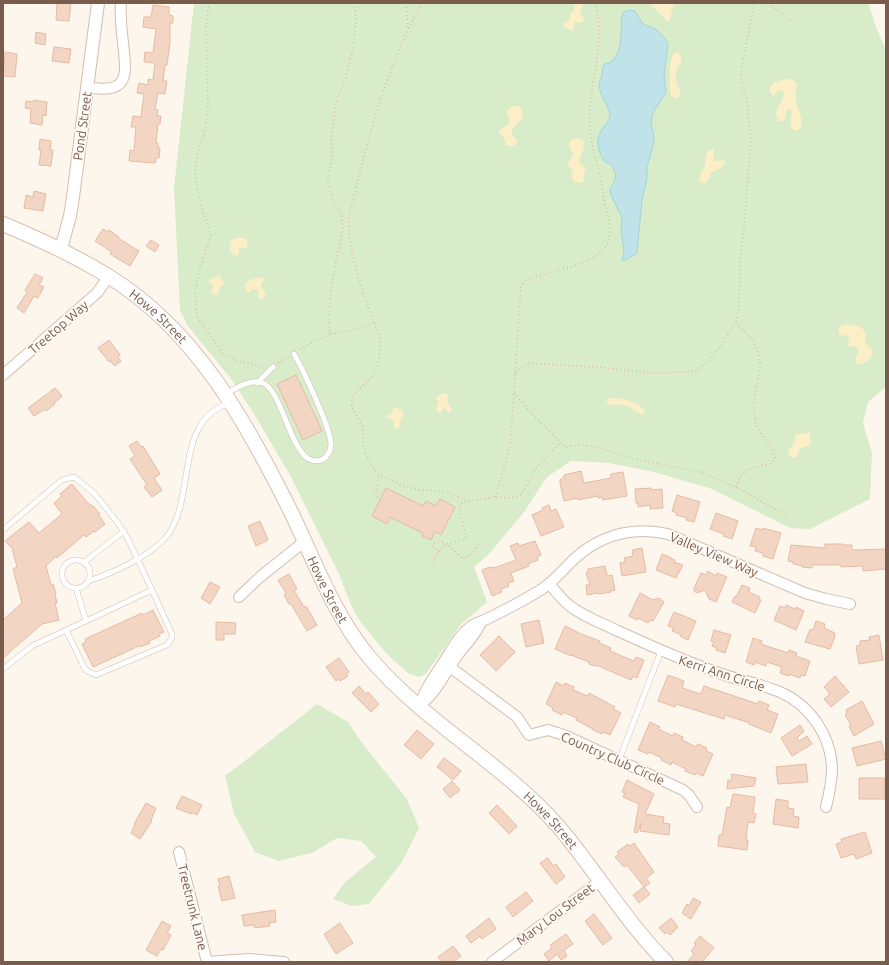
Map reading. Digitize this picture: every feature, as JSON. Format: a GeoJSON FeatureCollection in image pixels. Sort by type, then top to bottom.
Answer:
{"type":"FeatureCollection","features":[{"type":"Feature","properties":{"kind":"main road","name":"Howe Street"},"geometry":{"type":"LineString","coordinates":[[3,224],[61,249],[109,276],[142,300],[174,329],[205,366],[228,399],[260,452],[305,541],[334,603],[355,637],[380,669],[419,706],[501,771],[550,817],[643,938],[666,962]]}},
{"type":"Feature","properties":{"kind":"street","name":"Pond Street"},"geometry":{"type":"LineString","coordinates":[[61,249],[70,216],[73,197],[98,3]]}},
{"type":"Feature","properties":{"kind":"street"},"geometry":{"type":"LineString","coordinates":[[88,88],[112,88],[118,86],[124,77],[125,69],[120,25],[121,3]]}},
{"type":"Feature","properties":{"kind":"street","name":"Treetop Way"},"geometry":{"type":"LineString","coordinates":[[3,375],[97,293],[109,276]]}},
{"type":"Feature","properties":{"kind":"street","name":"Valley View Way"},"geometry":{"type":"LineString","coordinates":[[419,706],[426,689],[446,669],[463,633],[471,626],[520,602],[549,584],[584,550],[598,542],[620,533],[648,531],[661,532],[676,537],[805,593],[826,600],[850,604]]}},
{"type":"Feature","properties":{"kind":"street"},"geometry":{"type":"LineString","coordinates":[[239,597],[260,577],[305,541]]}},
{"type":"Feature","properties":{"kind":"street","name":"Kerri Ann Circle"},"geometry":{"type":"LineString","coordinates":[[549,584],[568,604],[577,611],[661,651],[717,673],[780,692],[794,699],[805,709],[819,727],[826,740],[832,770],[826,807]]}},
{"type":"Feature","properties":{"kind":"street","name":"Country Club Circle"},"geometry":{"type":"LineString","coordinates":[[446,669],[517,717],[529,735],[548,730],[564,735],[683,790],[689,795],[697,807]]}},
{"type":"Feature","properties":{"kind":"street","name":"Treetrunk Lane"},"geometry":{"type":"LineString","coordinates":[[180,852],[206,962]]}},
{"type":"Feature","properties":{"kind":"street","name":"Mary Lou Street"},"geometry":{"type":"LineString","coordinates":[[492,962],[600,881]]}},
{"type":"Feature","properties":{"kind":"street"},"geometry":{"type":"LineString","coordinates":[[206,962],[249,959],[284,962]]}},
{"type":"Feature","properties":{"kind":"lane"},"geometry":{"type":"LineString","coordinates":[[89,581],[89,569],[84,562],[80,560],[71,560],[62,570],[63,579],[68,586],[76,588],[83,586],[89,581],[107,575],[153,550],[167,536],[173,525],[182,500],[196,434],[200,425],[215,409],[228,399],[239,386],[251,383],[262,383],[272,389],[298,447],[308,459],[316,461],[322,460],[330,452],[331,446],[329,432],[294,354]]}},
{"type":"Feature","properties":{"kind":"lane"},"geometry":{"type":"LineString","coordinates":[[257,383],[273,367]]}},
{"type":"Feature","properties":{"kind":"lane"},"geometry":{"type":"LineString","coordinates":[[3,530],[62,480],[74,477],[94,493],[124,532],[172,634],[172,638],[167,645],[96,676],[87,671],[84,667],[66,630]]}},
{"type":"Feature","properties":{"kind":"lane"},"geometry":{"type":"LineString","coordinates":[[84,562],[124,532]]}},
{"type":"Feature","properties":{"kind":"lane"},"geometry":{"type":"LineString","coordinates":[[76,588],[86,621]]}},
{"type":"Feature","properties":{"kind":"lane"},"geometry":{"type":"LineString","coordinates":[[3,669],[32,646],[152,590]]}},
{"type":"Feature","properties":{"kind":"lane"},"geometry":{"type":"LineString","coordinates":[[619,760],[661,651]]}},
{"type":"Feature","properties":{"kind":"path"},"geometry":{"type":"LineString","coordinates":[[209,3],[206,34],[208,109],[205,132],[198,152],[195,167],[201,206],[211,235],[197,281],[194,297],[197,315],[200,321],[224,355],[238,361],[265,367]]}},
{"type":"Feature","properties":{"kind":"path"},"geometry":{"type":"LineString","coordinates":[[330,334],[328,321],[331,287],[342,217],[330,192],[328,180],[333,159],[331,140],[334,111],[336,101],[346,77],[355,32],[354,3]]}},
{"type":"Feature","properties":{"kind":"path"},"geometry":{"type":"LineString","coordinates":[[406,3],[408,30]]}},
{"type":"Feature","properties":{"kind":"path"},"geometry":{"type":"LineString","coordinates":[[422,3],[408,30],[387,81],[372,125],[349,216],[348,225],[352,254],[357,274],[380,338],[381,346],[376,369],[370,380],[355,393],[352,403],[353,411],[361,422],[363,443],[366,454],[379,474],[398,483],[420,490],[439,490],[456,495],[466,501]]}},
{"type":"Feature","properties":{"kind":"path"},"geometry":{"type":"LineString","coordinates":[[495,497],[510,448],[520,294],[522,284],[528,278],[560,270],[596,256],[605,247],[610,236],[600,176],[592,145],[589,112],[598,42],[598,17],[595,3]]}},
{"type":"Feature","properties":{"kind":"path"},"geometry":{"type":"LineString","coordinates":[[516,373],[521,366],[529,363],[607,368],[647,373],[694,371],[698,370],[705,364],[716,352],[736,322],[739,305],[740,262],[751,139],[747,102],[741,81],[741,72],[754,3]]}},
{"type":"Feature","properties":{"kind":"path"},"geometry":{"type":"LineString","coordinates":[[768,3],[791,21]]}},
{"type":"Feature","properties":{"kind":"path"},"geometry":{"type":"LineString","coordinates":[[342,224],[348,225]]}},
{"type":"Feature","properties":{"kind":"path"},"geometry":{"type":"LineString","coordinates":[[736,322],[751,338],[758,355],[761,371],[754,401],[755,419],[759,430],[775,458],[770,464],[747,470],[740,476],[736,487]]}},
{"type":"Feature","properties":{"kind":"path"},"geometry":{"type":"LineString","coordinates":[[273,367],[304,346],[330,334],[350,331],[374,323]]}},
{"type":"Feature","properties":{"kind":"path"},"geometry":{"type":"LineString","coordinates":[[514,393],[565,447],[569,448],[579,445],[593,446],[638,460],[701,472],[736,487],[789,516]]}},
{"type":"Feature","properties":{"kind":"path"},"geometry":{"type":"LineString","coordinates":[[432,562],[442,547],[446,544],[459,542],[466,538],[460,512],[462,502],[495,497],[511,498],[521,495],[540,463],[560,443]]}},
{"type":"Feature","properties":{"kind":"path"},"geometry":{"type":"LineString","coordinates":[[378,498],[376,493],[379,474]]}},
{"type":"Feature","properties":{"kind":"path"},"geometry":{"type":"LineString","coordinates":[[439,551],[433,548],[433,544],[439,541],[446,544],[463,559],[472,554],[478,544]]}},
{"type":"Feature","properties":{"kind":"green space"},"geometry":{"type":"Polygon","coordinates":[[[194,3],[868,3],[886,50],[886,387],[868,402],[863,423],[872,453],[870,499],[810,529],[790,528],[712,489],[654,472],[609,463],[571,461],[547,477],[524,512],[489,554],[474,567],[487,602],[460,625],[425,675],[419,677],[409,674],[386,653],[359,620],[351,605],[339,574],[290,475],[251,409],[231,379],[188,326],[180,311],[174,188],[194,3]]]}},
{"type":"Feature","properties":{"kind":"green space"},"geometry":{"type":"Polygon","coordinates":[[[317,704],[348,722],[362,743],[407,799],[419,828],[402,862],[369,904],[352,906],[333,899],[345,882],[376,857],[361,841],[337,838],[312,853],[278,861],[255,852],[234,814],[225,775],[317,704]]]}},
{"type":"Feature","properties":{"kind":"sand"},"geometry":{"type":"Polygon","coordinates":[[[573,3],[583,4],[580,12],[584,21],[581,23],[575,22],[574,28],[571,30],[564,26],[564,23],[570,19],[570,13],[575,10],[573,3]]]}},
{"type":"Feature","properties":{"kind":"sand"},"geometry":{"type":"Polygon","coordinates":[[[650,3],[674,3],[669,22],[664,18],[650,3]]]}},
{"type":"Feature","properties":{"kind":"sand"},"geometry":{"type":"Polygon","coordinates":[[[678,52],[681,62],[676,73],[676,78],[681,93],[677,98],[671,97],[670,74],[672,57],[674,53],[678,52]]]}},
{"type":"Feature","properties":{"kind":"sand"},"geometry":{"type":"Polygon","coordinates":[[[785,79],[793,80],[797,84],[796,104],[802,120],[800,128],[797,131],[791,127],[791,109],[787,110],[784,121],[779,121],[776,116],[784,92],[780,90],[773,96],[770,91],[770,87],[775,82],[785,79]]]}},
{"type":"Feature","properties":{"kind":"sand"},"geometry":{"type":"Polygon","coordinates":[[[512,106],[519,106],[523,116],[512,131],[512,136],[516,138],[517,143],[513,146],[506,146],[505,140],[499,132],[501,128],[508,125],[510,121],[507,111],[512,106]]]}},
{"type":"Feature","properties":{"kind":"sand"},"geometry":{"type":"Polygon","coordinates":[[[575,138],[580,139],[584,143],[579,160],[586,171],[583,176],[584,182],[582,183],[576,182],[572,178],[573,171],[568,166],[568,162],[573,157],[569,144],[571,140],[575,138]]]}},
{"type":"Feature","properties":{"kind":"sand"},"geometry":{"type":"Polygon","coordinates":[[[710,149],[714,150],[714,160],[723,160],[725,163],[721,168],[711,173],[708,181],[704,184],[700,181],[700,176],[710,149]]]}},
{"type":"Feature","properties":{"kind":"sand"},"geometry":{"type":"Polygon","coordinates":[[[236,238],[245,238],[248,243],[246,248],[239,248],[238,255],[236,256],[230,252],[231,246],[229,242],[236,238]]]}},
{"type":"Feature","properties":{"kind":"sand"},"geometry":{"type":"Polygon","coordinates":[[[219,275],[224,284],[220,287],[218,294],[214,295],[210,292],[213,285],[208,281],[219,275]]]}},
{"type":"Feature","properties":{"kind":"sand"},"geometry":{"type":"Polygon","coordinates":[[[262,277],[265,280],[261,284],[261,287],[266,294],[262,299],[259,298],[258,291],[256,289],[252,289],[249,293],[246,292],[245,284],[250,280],[262,277]]]}},
{"type":"Feature","properties":{"kind":"sand"},"geometry":{"type":"Polygon","coordinates":[[[845,324],[859,326],[866,332],[865,343],[872,349],[873,353],[864,363],[857,364],[855,360],[859,352],[857,347],[848,346],[849,337],[846,335],[841,336],[838,332],[839,327],[845,324]]]}},
{"type":"Feature","properties":{"kind":"sand"},"geometry":{"type":"Polygon","coordinates":[[[443,393],[447,394],[447,402],[452,409],[449,413],[446,409],[443,409],[440,414],[436,410],[439,403],[436,398],[443,393]]]}},
{"type":"Feature","properties":{"kind":"sand"},"geometry":{"type":"Polygon","coordinates":[[[610,398],[635,403],[643,409],[645,413],[642,415],[630,407],[620,404],[610,405],[606,401],[610,398]]]}},
{"type":"Feature","properties":{"kind":"sand"},"geometry":{"type":"Polygon","coordinates":[[[395,407],[401,410],[404,415],[400,420],[401,426],[396,429],[394,427],[394,420],[387,418],[395,407]]]}},
{"type":"Feature","properties":{"kind":"sand"},"geometry":{"type":"Polygon","coordinates":[[[809,432],[811,442],[810,445],[801,448],[797,457],[793,458],[789,455],[788,450],[794,444],[796,434],[804,434],[809,432]]]}},
{"type":"Feature","properties":{"kind":"water"},"geometry":{"type":"Polygon","coordinates":[[[629,10],[635,11],[643,24],[657,30],[665,38],[668,44],[664,76],[666,92],[653,113],[651,122],[654,138],[647,167],[647,179],[642,200],[637,253],[626,260],[622,260],[624,251],[621,230],[622,218],[610,190],[616,174],[611,164],[605,162],[600,154],[598,145],[600,132],[608,122],[610,115],[601,94],[599,83],[604,65],[614,60],[617,55],[620,42],[622,16],[624,12],[629,10]]]}},
{"type":"Feature","properties":{"kind":"building"},"geometry":{"type":"Polygon","coordinates":[[[57,3],[71,3],[69,21],[56,20],[57,3]]]}},
{"type":"Feature","properties":{"kind":"building"},"geometry":{"type":"Polygon","coordinates":[[[153,5],[169,7],[169,15],[173,16],[173,23],[170,23],[170,43],[163,81],[167,81],[165,94],[158,93],[155,109],[158,110],[157,116],[161,116],[160,124],[158,124],[156,143],[158,143],[158,148],[160,148],[159,158],[156,158],[155,163],[129,161],[130,150],[134,151],[136,127],[131,127],[133,116],[141,117],[144,94],[137,93],[139,83],[148,85],[148,79],[153,80],[155,63],[144,62],[145,52],[153,53],[156,29],[143,27],[144,17],[151,17],[153,5]]]}},
{"type":"Feature","properties":{"kind":"building"},"geometry":{"type":"Polygon","coordinates":[[[36,32],[46,34],[45,45],[35,43],[36,32]]]}},
{"type":"Feature","properties":{"kind":"building"},"geometry":{"type":"Polygon","coordinates":[[[54,47],[71,49],[69,63],[52,61],[54,47]]]}},
{"type":"Feature","properties":{"kind":"building"},"geometry":{"type":"Polygon","coordinates":[[[5,52],[17,54],[15,77],[3,76],[5,52]]]}},
{"type":"Feature","properties":{"kind":"building"},"geometry":{"type":"Polygon","coordinates":[[[34,100],[47,102],[46,116],[43,115],[42,125],[30,123],[31,109],[25,108],[26,101],[33,102],[34,100]]]}},
{"type":"Feature","properties":{"kind":"building"},"geometry":{"type":"Polygon","coordinates":[[[40,139],[51,141],[50,150],[53,150],[51,166],[39,165],[41,150],[39,150],[40,139]]]}},
{"type":"Feature","properties":{"kind":"building"},"geometry":{"type":"Polygon","coordinates":[[[34,191],[46,194],[43,211],[24,208],[26,195],[33,197],[34,191]]]}},
{"type":"Feature","properties":{"kind":"building"},"geometry":{"type":"Polygon","coordinates":[[[103,229],[108,232],[109,230],[119,237],[118,238],[139,251],[130,266],[110,254],[112,252],[95,241],[103,229]]]}},
{"type":"Feature","properties":{"kind":"building"},"geometry":{"type":"Polygon","coordinates":[[[151,240],[159,245],[155,252],[146,246],[151,240]]]}},
{"type":"Feature","properties":{"kind":"building"},"geometry":{"type":"Polygon","coordinates":[[[35,274],[43,278],[39,285],[44,287],[38,298],[34,296],[24,313],[17,308],[27,292],[25,290],[35,274]]]}},
{"type":"Feature","properties":{"kind":"building"},"geometry":{"type":"Polygon","coordinates":[[[109,340],[120,355],[118,357],[121,361],[115,366],[110,361],[109,362],[98,348],[109,340]]]}},
{"type":"Feature","properties":{"kind":"building"},"geometry":{"type":"Polygon","coordinates":[[[296,375],[322,431],[303,440],[277,384],[296,375]]]}},
{"type":"Feature","properties":{"kind":"building"},"geometry":{"type":"Polygon","coordinates":[[[55,388],[62,396],[46,411],[45,409],[34,416],[28,408],[55,388]]]}},
{"type":"Feature","properties":{"kind":"building"},"geometry":{"type":"Polygon","coordinates":[[[137,441],[141,447],[143,446],[160,474],[154,478],[162,490],[152,497],[144,487],[147,485],[130,459],[135,456],[129,446],[137,441]]]}},
{"type":"Feature","properties":{"kind":"building"},"geometry":{"type":"Polygon","coordinates":[[[581,471],[584,483],[611,478],[611,474],[623,472],[627,496],[603,500],[602,497],[598,498],[598,496],[564,501],[560,480],[564,477],[564,475],[581,471]]]}},
{"type":"Feature","properties":{"kind":"building"},"geometry":{"type":"Polygon","coordinates":[[[72,484],[87,502],[100,514],[98,514],[105,524],[86,537],[84,535],[57,558],[56,556],[46,566],[51,585],[53,584],[56,594],[57,603],[55,603],[59,620],[42,624],[3,658],[3,620],[22,603],[13,569],[17,567],[12,548],[5,541],[29,522],[39,533],[62,514],[54,503],[62,496],[60,494],[72,484]]]}},
{"type":"Feature","properties":{"kind":"building"},"geometry":{"type":"Polygon","coordinates":[[[386,488],[423,506],[426,501],[436,506],[440,499],[455,507],[441,535],[435,531],[431,540],[422,536],[423,533],[390,517],[387,524],[372,516],[386,488]]]}},
{"type":"Feature","properties":{"kind":"building"},"geometry":{"type":"Polygon","coordinates":[[[651,488],[651,490],[662,489],[663,508],[650,509],[650,505],[638,507],[638,503],[636,503],[635,489],[651,488]]]}},
{"type":"Feature","properties":{"kind":"building"},"geometry":{"type":"Polygon","coordinates":[[[677,495],[700,502],[694,522],[676,515],[677,513],[672,511],[677,495]]]}},
{"type":"Feature","properties":{"kind":"building"},"geometry":{"type":"Polygon","coordinates":[[[549,505],[551,511],[556,509],[564,527],[541,536],[532,515],[543,510],[542,508],[549,505]]]}},
{"type":"Feature","properties":{"kind":"building"},"geometry":{"type":"Polygon","coordinates":[[[716,513],[738,521],[732,539],[723,536],[724,534],[710,529],[716,513]]]}},
{"type":"Feature","properties":{"kind":"building"},"geometry":{"type":"Polygon","coordinates":[[[260,521],[268,540],[256,546],[248,526],[260,521]]]}},
{"type":"Feature","properties":{"kind":"building"},"geometry":{"type":"Polygon","coordinates":[[[756,528],[763,530],[763,528],[781,533],[773,559],[763,556],[763,553],[755,551],[756,547],[750,546],[756,528]]]}},
{"type":"Feature","properties":{"kind":"building"},"geometry":{"type":"Polygon","coordinates":[[[535,541],[541,555],[537,557],[538,560],[528,564],[529,566],[511,573],[514,581],[508,583],[509,586],[501,589],[502,592],[492,596],[482,570],[490,567],[494,568],[516,560],[510,546],[518,543],[519,546],[535,541]]]}},
{"type":"Feature","properties":{"kind":"building"},"geometry":{"type":"Polygon","coordinates":[[[825,544],[852,545],[852,550],[886,549],[886,569],[863,571],[863,566],[841,567],[841,565],[812,565],[812,568],[802,567],[803,566],[793,564],[793,562],[788,561],[791,545],[825,548],[825,544]]]}},
{"type":"Feature","properties":{"kind":"building"},"geometry":{"type":"Polygon","coordinates":[[[642,548],[646,572],[622,576],[620,563],[625,562],[624,558],[633,556],[632,550],[642,548]]]}},
{"type":"Feature","properties":{"kind":"building"},"geometry":{"type":"Polygon","coordinates":[[[662,554],[675,560],[674,562],[683,565],[676,578],[656,570],[662,554]]]}},
{"type":"Feature","properties":{"kind":"building"},"geometry":{"type":"Polygon","coordinates":[[[605,566],[607,576],[612,575],[615,590],[610,591],[611,592],[587,595],[586,585],[590,585],[586,573],[588,572],[588,569],[605,566]]]}},
{"type":"Feature","properties":{"kind":"building"},"geometry":{"type":"Polygon","coordinates":[[[708,571],[716,576],[717,573],[727,577],[716,602],[709,599],[705,590],[697,593],[694,591],[701,573],[706,575],[708,571]]]}},
{"type":"Feature","properties":{"kind":"building"},"geometry":{"type":"Polygon","coordinates":[[[289,574],[297,589],[294,590],[304,607],[306,606],[317,625],[307,631],[291,604],[289,604],[284,595],[286,593],[278,580],[289,574]]]}},
{"type":"Feature","properties":{"kind":"building"},"geometry":{"type":"Polygon","coordinates":[[[210,582],[220,587],[210,604],[201,598],[210,582]]]}},
{"type":"Feature","properties":{"kind":"building"},"geometry":{"type":"Polygon","coordinates":[[[742,585],[750,588],[749,592],[760,597],[759,599],[761,600],[755,613],[732,602],[742,585]]]}},
{"type":"Feature","properties":{"kind":"building"},"geometry":{"type":"Polygon","coordinates":[[[640,593],[653,600],[659,598],[664,602],[653,621],[650,620],[648,623],[638,618],[637,620],[629,616],[640,593]]]}},
{"type":"Feature","properties":{"kind":"building"},"geometry":{"type":"Polygon","coordinates":[[[786,605],[795,609],[796,607],[804,611],[796,630],[774,620],[780,606],[785,608],[786,605]]]}},
{"type":"Feature","properties":{"kind":"building"},"geometry":{"type":"Polygon","coordinates":[[[153,610],[164,632],[159,634],[160,636],[149,641],[150,643],[140,647],[139,646],[93,667],[82,644],[86,642],[85,639],[142,613],[143,615],[153,610]]]}},
{"type":"Feature","properties":{"kind":"building"},"geometry":{"type":"Polygon","coordinates":[[[674,612],[696,621],[688,640],[680,636],[680,634],[672,631],[673,628],[668,626],[674,612]]]}},
{"type":"Feature","properties":{"kind":"building"},"geometry":{"type":"Polygon","coordinates":[[[539,620],[544,643],[526,647],[521,624],[539,620]]]}},
{"type":"Feature","properties":{"kind":"building"},"geometry":{"type":"Polygon","coordinates":[[[816,621],[825,624],[824,628],[835,633],[830,649],[805,642],[810,629],[813,630],[816,621]]]}},
{"type":"Feature","properties":{"kind":"building"},"geometry":{"type":"Polygon","coordinates":[[[216,622],[236,623],[235,634],[224,634],[224,640],[216,640],[216,622]]]}},
{"type":"Feature","properties":{"kind":"building"},"geometry":{"type":"Polygon","coordinates":[[[565,626],[600,641],[599,643],[611,648],[610,651],[634,661],[636,657],[644,660],[637,678],[633,676],[631,680],[555,649],[565,626]]]}},
{"type":"Feature","properties":{"kind":"building"},"geometry":{"type":"Polygon","coordinates":[[[714,630],[731,635],[725,653],[716,650],[717,648],[712,646],[714,642],[711,641],[714,630]]]}},
{"type":"Feature","properties":{"kind":"building"},"geometry":{"type":"Polygon","coordinates":[[[879,635],[883,660],[859,664],[856,646],[860,645],[860,641],[870,640],[869,637],[879,635]]]}},
{"type":"Feature","properties":{"kind":"building"},"geometry":{"type":"Polygon","coordinates":[[[499,636],[515,652],[496,671],[480,655],[499,636]]]}},
{"type":"Feature","properties":{"kind":"building"},"geometry":{"type":"Polygon","coordinates":[[[753,638],[762,641],[761,644],[788,653],[789,650],[797,653],[796,656],[810,661],[805,676],[801,675],[800,678],[789,674],[789,676],[780,673],[782,667],[767,662],[766,666],[755,662],[754,665],[746,662],[753,638]]]}},
{"type":"Feature","properties":{"kind":"building"},"geometry":{"type":"Polygon","coordinates":[[[339,658],[349,672],[346,674],[348,676],[340,681],[339,679],[336,681],[326,667],[339,658]]]}},
{"type":"Feature","properties":{"kind":"building"},"geometry":{"type":"Polygon","coordinates":[[[668,675],[684,681],[682,688],[701,694],[704,686],[758,704],[759,701],[769,705],[767,710],[778,714],[771,733],[749,724],[750,723],[725,715],[724,719],[676,704],[675,707],[658,701],[668,675]]]}},
{"type":"Feature","properties":{"kind":"building"},"geometry":{"type":"Polygon","coordinates":[[[835,676],[849,692],[831,707],[824,699],[830,694],[824,687],[835,676]]]}},
{"type":"Feature","properties":{"kind":"building"},"geometry":{"type":"Polygon","coordinates":[[[556,682],[564,686],[565,683],[574,687],[573,690],[587,696],[589,693],[615,707],[613,709],[621,713],[610,735],[604,732],[602,734],[593,730],[576,720],[577,718],[563,712],[562,715],[552,710],[553,708],[546,704],[556,682]]]}},
{"type":"Feature","properties":{"kind":"building"},"geometry":{"type":"Polygon","coordinates":[[[359,686],[366,694],[368,692],[379,704],[371,712],[352,693],[359,686]]]}},
{"type":"Feature","properties":{"kind":"building"},"geometry":{"type":"Polygon","coordinates":[[[862,701],[874,724],[854,736],[849,726],[851,725],[845,715],[847,713],[846,710],[862,701]]]}},
{"type":"Feature","properties":{"kind":"building"},"geometry":{"type":"Polygon","coordinates":[[[650,722],[660,727],[658,729],[673,736],[674,733],[683,737],[682,740],[696,747],[698,744],[707,748],[706,751],[713,754],[703,776],[685,771],[686,769],[672,762],[671,765],[661,760],[662,758],[649,752],[648,754],[638,750],[650,722]]]}},
{"type":"Feature","properties":{"kind":"building"},"geometry":{"type":"Polygon","coordinates":[[[800,725],[804,731],[797,738],[799,741],[807,736],[812,744],[792,756],[781,738],[800,725]]]}},
{"type":"Feature","properties":{"kind":"building"},"geometry":{"type":"Polygon","coordinates":[[[417,730],[434,744],[421,759],[404,745],[417,730]]]}},
{"type":"Feature","properties":{"kind":"building"},"geometry":{"type":"Polygon","coordinates":[[[881,741],[886,759],[857,766],[852,748],[881,741]]]}},
{"type":"Feature","properties":{"kind":"building"},"geometry":{"type":"Polygon","coordinates":[[[444,758],[461,771],[453,780],[437,767],[444,758]]]}},
{"type":"Feature","properties":{"kind":"building"},"geometry":{"type":"Polygon","coordinates":[[[806,764],[808,782],[778,784],[776,767],[806,764]]]}},
{"type":"Feature","properties":{"kind":"building"},"geometry":{"type":"Polygon","coordinates":[[[732,774],[756,778],[754,786],[727,789],[728,780],[731,781],[732,774]]]}},
{"type":"Feature","properties":{"kind":"building"},"geometry":{"type":"Polygon","coordinates":[[[859,778],[885,778],[885,799],[859,799],[859,778]]]}},
{"type":"Feature","properties":{"kind":"building"},"geometry":{"type":"Polygon","coordinates":[[[627,780],[654,794],[645,814],[664,817],[663,823],[670,824],[669,835],[640,831],[641,823],[637,833],[634,832],[639,804],[623,797],[625,793],[622,792],[627,780]]]}},
{"type":"Feature","properties":{"kind":"building"},"geometry":{"type":"Polygon","coordinates":[[[452,781],[460,790],[450,798],[443,789],[452,781]]]}},
{"type":"Feature","properties":{"kind":"building"},"geometry":{"type":"Polygon","coordinates":[[[733,794],[755,797],[753,813],[756,814],[754,823],[748,822],[746,840],[748,840],[747,850],[718,846],[719,835],[722,835],[727,807],[730,808],[733,794]]]}},
{"type":"Feature","properties":{"kind":"building"},"geometry":{"type":"Polygon","coordinates":[[[182,796],[202,805],[197,815],[176,808],[182,796]]]}},
{"type":"Feature","properties":{"kind":"building"},"geometry":{"type":"Polygon","coordinates":[[[776,799],[788,801],[788,808],[794,809],[793,816],[799,817],[798,828],[773,824],[776,799]]]}},
{"type":"Feature","properties":{"kind":"building"},"geometry":{"type":"Polygon","coordinates":[[[146,803],[156,808],[151,820],[152,821],[140,839],[131,833],[135,825],[134,824],[146,803]]]}},
{"type":"Feature","properties":{"kind":"building"},"geometry":{"type":"Polygon","coordinates":[[[497,805],[517,826],[509,834],[489,813],[497,805]]]}},
{"type":"Feature","properties":{"kind":"building"},"geometry":{"type":"Polygon","coordinates":[[[865,832],[872,853],[856,859],[854,854],[841,858],[836,844],[842,842],[841,839],[865,832]]]}},
{"type":"Feature","properties":{"kind":"building"},"geometry":{"type":"Polygon","coordinates":[[[634,843],[654,872],[646,878],[650,883],[644,887],[627,865],[624,867],[615,857],[619,854],[617,852],[628,844],[630,846],[634,843]]]}},
{"type":"Feature","properties":{"kind":"building"},"geometry":{"type":"Polygon","coordinates":[[[548,858],[553,866],[556,864],[565,877],[556,884],[540,863],[548,858]]]}},
{"type":"Feature","properties":{"kind":"building"},"geometry":{"type":"Polygon","coordinates":[[[229,876],[235,898],[222,901],[218,886],[220,886],[218,879],[229,876]]]}},
{"type":"Feature","properties":{"kind":"building"},"geometry":{"type":"Polygon","coordinates":[[[644,887],[650,894],[639,903],[633,895],[644,887]]]}},
{"type":"Feature","properties":{"kind":"building"},"geometry":{"type":"Polygon","coordinates":[[[526,892],[533,901],[513,917],[506,907],[526,892]]]}},
{"type":"Feature","properties":{"kind":"building"},"geometry":{"type":"Polygon","coordinates":[[[693,898],[701,902],[691,919],[682,913],[687,904],[689,906],[693,898]]]}},
{"type":"Feature","properties":{"kind":"building"},"geometry":{"type":"Polygon","coordinates":[[[275,910],[276,922],[269,923],[270,926],[255,928],[254,925],[244,926],[242,915],[275,910]]]}},
{"type":"Feature","properties":{"kind":"building"},"geometry":{"type":"Polygon","coordinates":[[[594,914],[612,938],[603,945],[585,921],[594,914]]]}},
{"type":"Feature","properties":{"kind":"building"},"geometry":{"type":"Polygon","coordinates":[[[489,918],[496,929],[482,939],[480,936],[471,943],[466,936],[489,918]]]}},
{"type":"Feature","properties":{"kind":"building"},"geometry":{"type":"Polygon","coordinates":[[[671,918],[678,927],[670,935],[667,932],[665,934],[659,928],[671,918]]]}},
{"type":"Feature","properties":{"kind":"building"},"geometry":{"type":"Polygon","coordinates":[[[162,921],[171,926],[167,933],[171,935],[163,950],[161,949],[157,956],[146,950],[162,921]]]}},
{"type":"Feature","properties":{"kind":"building"},"geometry":{"type":"Polygon","coordinates":[[[340,923],[353,943],[336,954],[324,934],[340,923]]]}},
{"type":"Feature","properties":{"kind":"building"},"geometry":{"type":"Polygon","coordinates":[[[566,934],[573,944],[564,950],[567,956],[561,960],[557,954],[549,961],[544,954],[552,948],[550,945],[566,934]]]}},
{"type":"Feature","properties":{"kind":"building"},"geometry":{"type":"Polygon","coordinates":[[[700,936],[714,948],[702,962],[687,962],[694,954],[691,951],[696,945],[694,943],[700,936]]]}},
{"type":"Feature","properties":{"kind":"building"},"geometry":{"type":"Polygon","coordinates":[[[453,946],[461,956],[453,962],[442,962],[438,957],[453,946]]]}}]}
